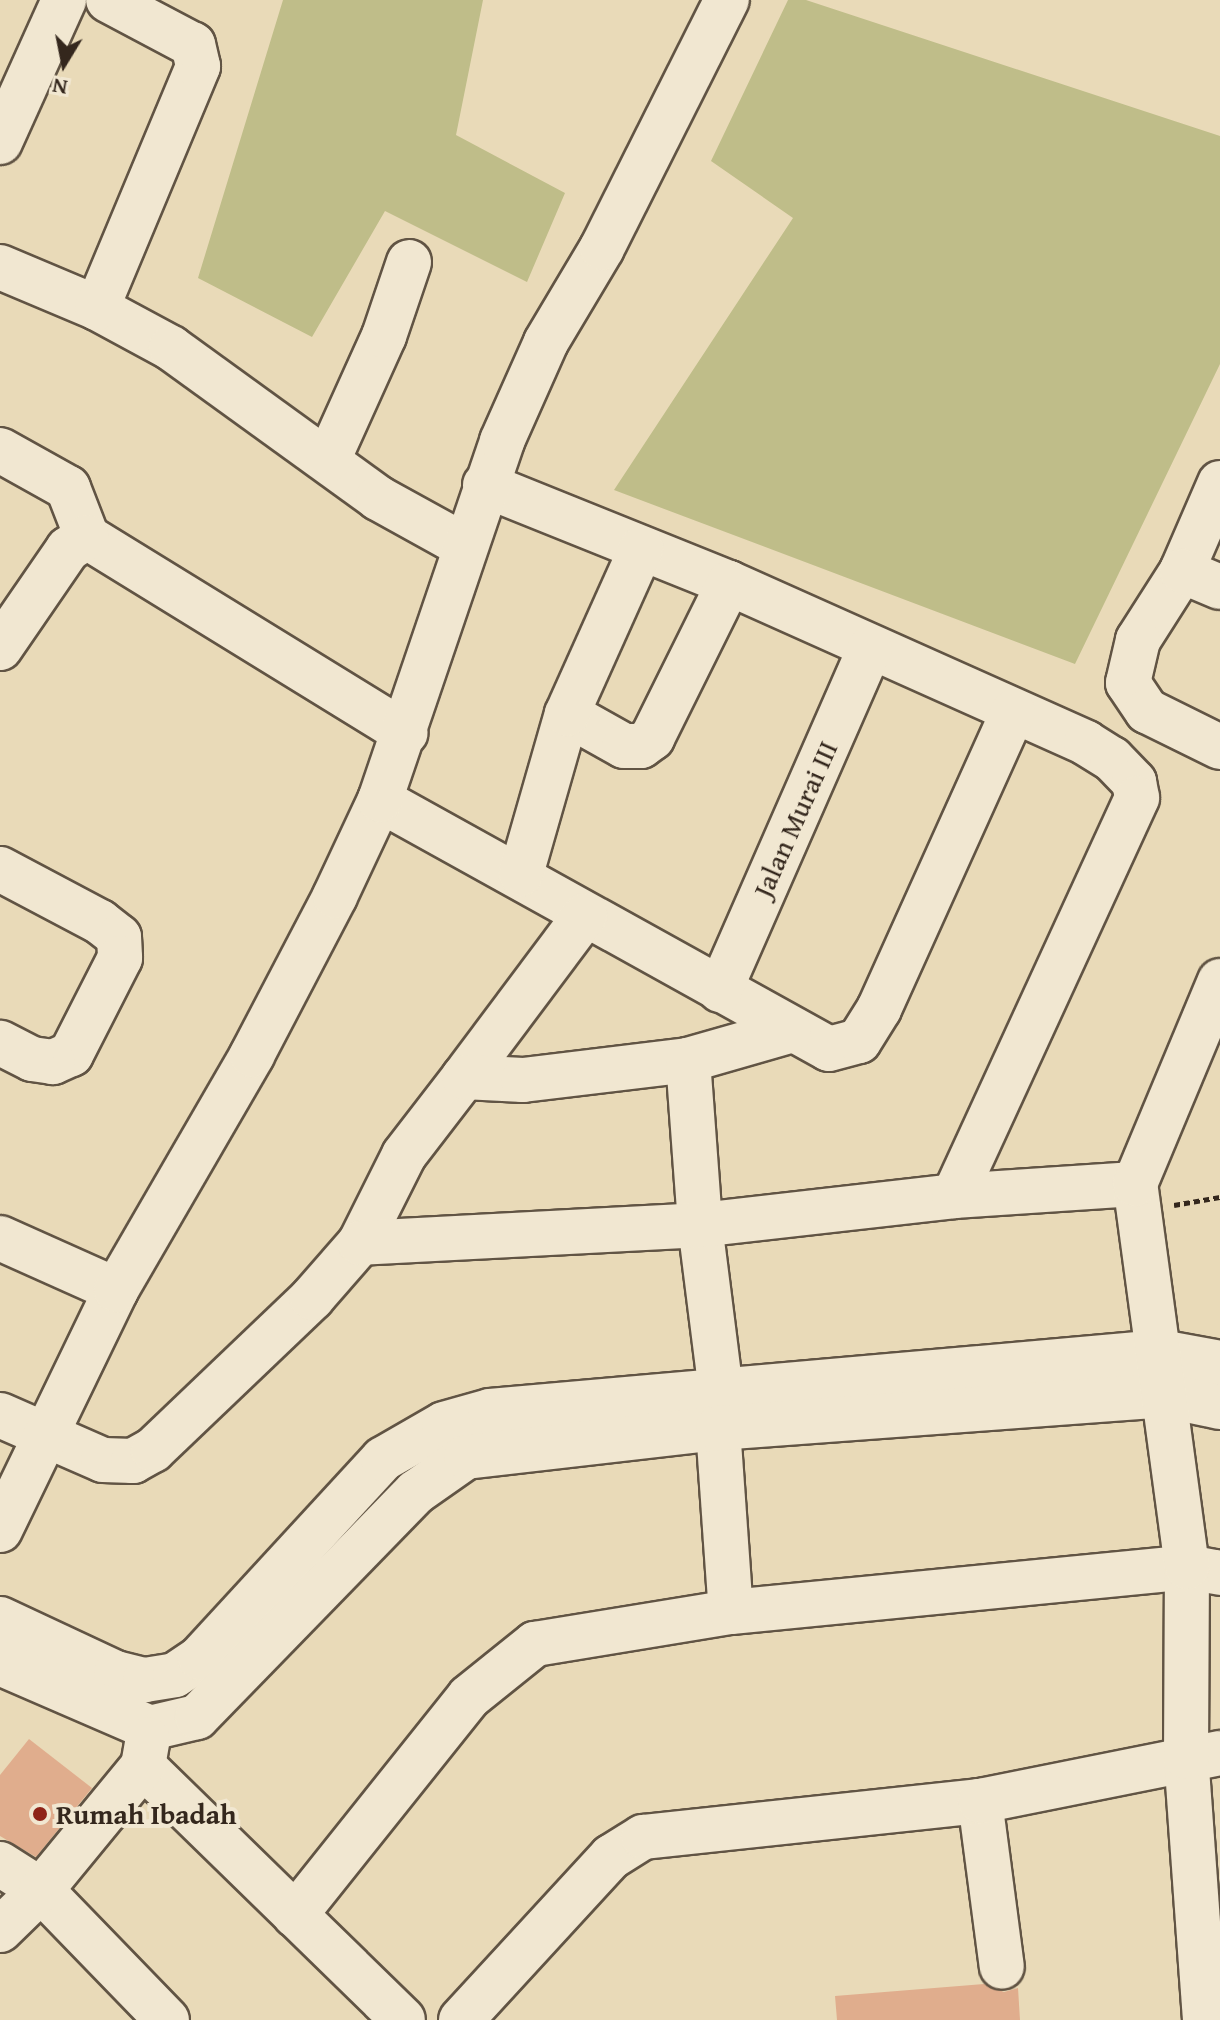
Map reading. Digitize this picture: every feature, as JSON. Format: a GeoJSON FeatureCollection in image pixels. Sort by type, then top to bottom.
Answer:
{"type":"FeatureCollection","features":[{"type":"Feature","properties":{"kind":"street"},"geometry":{"type":"LineString","coordinates":[[0,142],[64,0]]}},
{"type":"Feature","properties":{"kind":"street"},"geometry":{"type":"LineString","coordinates":[[97,308],[198,66],[193,45],[108,0]]}},
{"type":"Feature","properties":{"kind":"street"},"geometry":{"type":"LineString","coordinates":[[0,1530],[43,1433],[116,1290],[252,1055],[380,800],[405,733],[463,545],[546,342],[602,248],[727,0]]}},
{"type":"Feature","properties":{"kind":"street"},"geometry":{"type":"LineString","coordinates":[[328,460],[384,336],[409,262]]}},
{"type":"Feature","properties":{"kind":"street"},"geometry":{"type":"LineString","coordinates":[[0,267],[97,308],[171,348],[378,498],[463,545]]}},
{"type":"Feature","properties":{"kind":"street"},"geometry":{"type":"LineString","coordinates":[[3,458],[68,488],[87,537],[405,733]]}},
{"type":"Feature","properties":{"kind":"street"},"geometry":{"type":"LineString","coordinates":[[1220,483],[1201,579],[1138,640],[1128,683],[1147,711],[1220,747]]}},
{"type":"Feature","properties":{"kind":"street"},"geometry":{"type":"LineString","coordinates":[[485,485],[729,583],[1013,712],[1112,759],[1134,782],[1137,798],[954,1196]]}},
{"type":"Feature","properties":{"kind":"street"},"geometry":{"type":"LineString","coordinates":[[0,648],[68,549],[87,537]]}},
{"type":"Feature","properties":{"kind":"street"},"geometry":{"type":"LineString","coordinates":[[521,874],[567,714],[641,549]]}},
{"type":"Feature","properties":{"kind":"street"},"geometry":{"type":"LineString","coordinates":[[567,714],[624,746],[641,746],[652,738],[729,583]]}},
{"type":"Feature","properties":{"kind":"street","name":"Jalan Murai III"},"geometry":{"type":"LineString","coordinates":[[720,990],[870,648]]}},
{"type":"Feature","properties":{"kind":"street"},"geometry":{"type":"LineString","coordinates":[[380,800],[521,874],[585,915],[789,1031],[829,1049],[859,1041],[879,1009],[1013,712]]}},
{"type":"Feature","properties":{"kind":"street"},"geometry":{"type":"LineString","coordinates":[[0,869],[100,922],[119,937],[120,958],[71,1054],[53,1062],[0,1043]]}},
{"type":"Feature","properties":{"kind":"street"},"geometry":{"type":"LineString","coordinates":[[0,1415],[103,1460],[133,1461],[153,1450],[312,1298],[360,1243],[404,1155],[585,915]]}},
{"type":"Feature","properties":{"kind":"street"},"geometry":{"type":"LineString","coordinates":[[1205,2020],[1203,1570],[1163,1395],[1160,1352],[1135,1184],[1220,981]]}},
{"type":"Feature","properties":{"kind":"street"},"geometry":{"type":"LineString","coordinates":[[464,1077],[523,1080],[688,1060],[789,1031]]}},
{"type":"Feature","properties":{"kind":"street"},"geometry":{"type":"LineString","coordinates":[[688,1060],[700,1225],[719,1410],[731,1612]]}},
{"type":"Feature","properties":{"kind":"street"},"geometry":{"type":"LineString","coordinates":[[360,1243],[700,1225],[954,1196],[1135,1184]]}},
{"type":"Feature","properties":{"kind":"street"},"geometry":{"type":"LineString","coordinates":[[0,1238],[116,1290]]}},
{"type":"Feature","properties":{"kind":"street"},"geometry":{"type":"LineString","coordinates":[[0,1930],[41,1890],[146,1747],[197,1717],[436,1474],[466,1457],[641,1419],[1160,1352],[1220,1363]]}},
{"type":"Feature","properties":{"kind":"street"},"geometry":{"type":"LineString","coordinates":[[719,1410],[1163,1395],[1220,1407]]}},
{"type":"Feature","properties":{"kind":"street"},"geometry":{"type":"LineString","coordinates":[[0,1619],[116,1673],[145,1680],[175,1675],[200,1658],[383,1459],[412,1439],[490,1411],[641,1419]]}},
{"type":"Feature","properties":{"kind":"street"},"geometry":{"type":"LineString","coordinates":[[295,1915],[469,1697],[535,1644],[731,1612],[1203,1570]]}},
{"type":"Feature","properties":{"kind":"street"},"geometry":{"type":"LineString","coordinates":[[0,1663],[146,1747],[295,1915],[403,2020]]}},
{"type":"Feature","properties":{"kind":"street"},"geometry":{"type":"LineString","coordinates":[[461,2020],[611,1857],[643,1837],[980,1801],[1203,1755]]}},
{"type":"Feature","properties":{"kind":"street"},"geometry":{"type":"LineString","coordinates":[[980,1801],[1002,1967]]}},
{"type":"Feature","properties":{"kind":"street"},"geometry":{"type":"LineString","coordinates":[[0,1864],[41,1890],[167,2020]]}},
{"type":"Feature","properties":{"kind":"shaded area"},"geometry":{"type":"Polygon","coordinates":[[[283,0],[483,0],[456,135],[565,193],[527,282],[385,211],[312,337],[198,278],[283,0]]]}},
{"type":"Feature","properties":{"kind":"shaded area"},"geometry":{"type":"Polygon","coordinates":[[[788,0],[806,0],[1220,136],[1220,364],[1075,664],[614,490],[793,218],[711,161],[788,0]]]}},
{"type":"Feature","properties":{"kind":"building","name":"Rumah Ibadah"},"geometry":{"type":"Polygon","coordinates":[[[29,1739],[92,1788],[36,1857],[0,1836],[0,1775],[29,1739]]]}},
{"type":"Feature","properties":{"kind":"building"},"geometry":{"type":"Polygon","coordinates":[[[984,1984],[1004,1992],[1018,1988],[1020,2020],[837,2020],[835,1996],[984,1984]]]}},
{"type":"Feature","properties":{"kind":"place","name":"Rumah Ibadah"},"geometry":{"type":"Point","coordinates":[40,1814]}}]}
